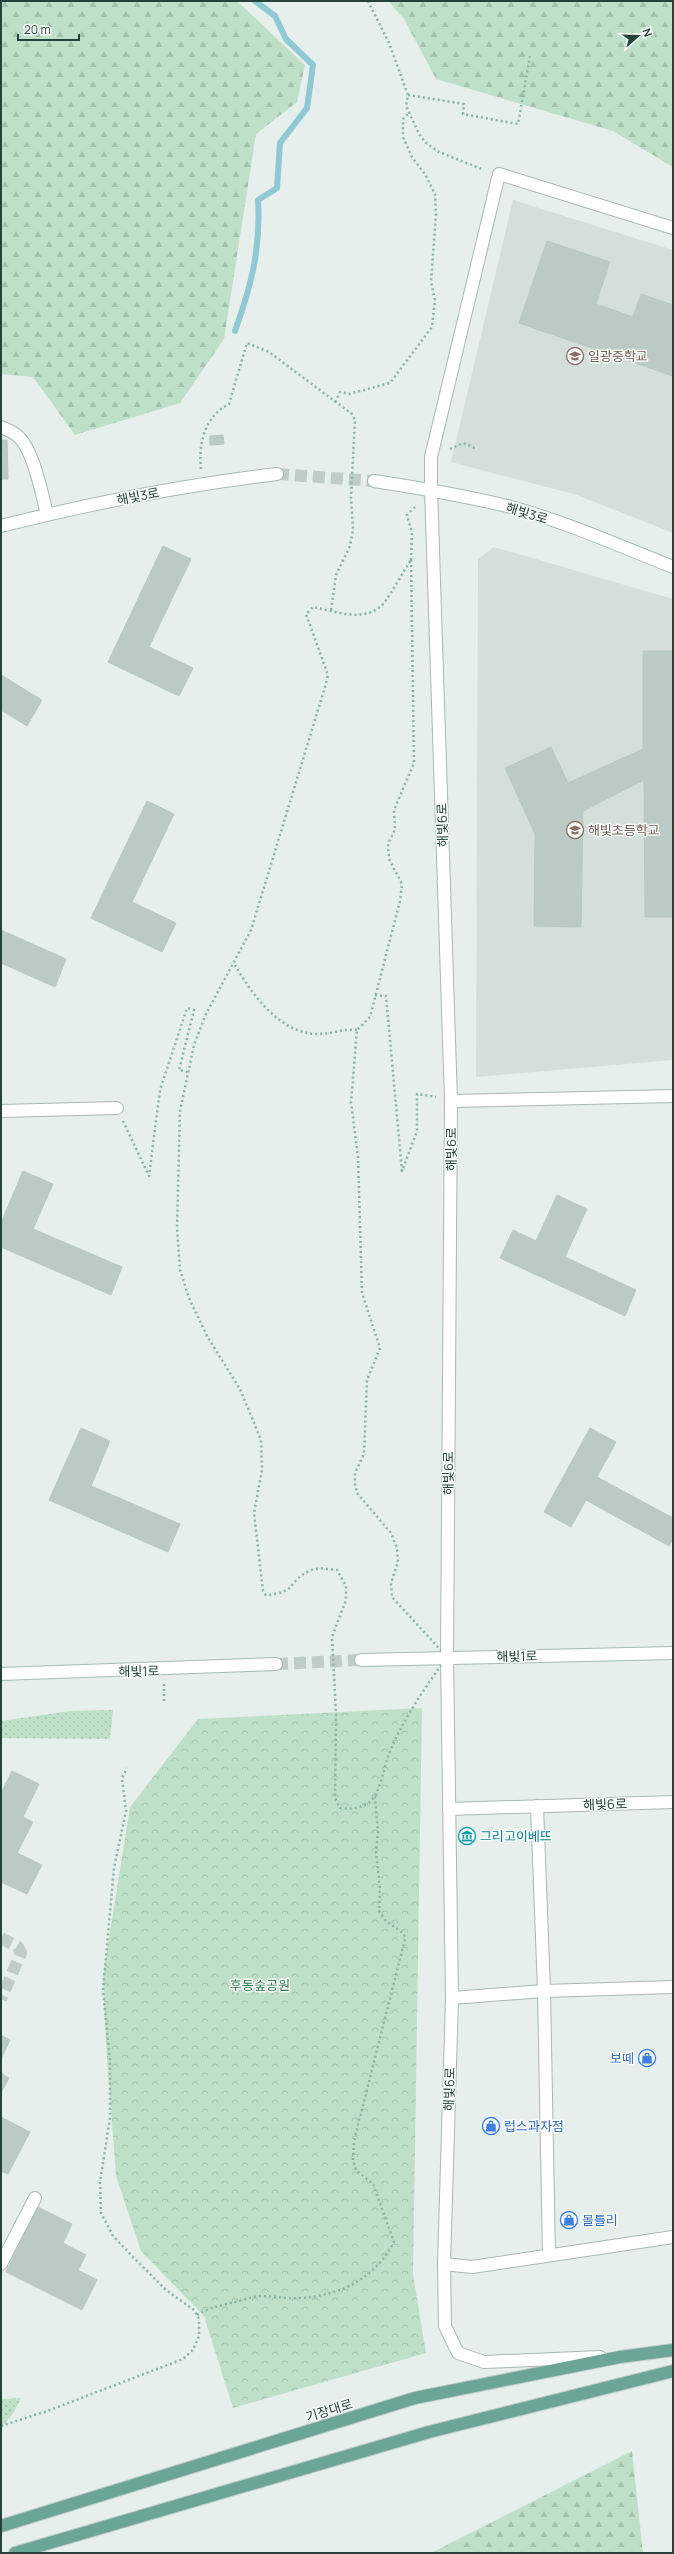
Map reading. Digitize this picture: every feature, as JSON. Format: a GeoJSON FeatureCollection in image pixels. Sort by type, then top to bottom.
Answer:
{"type":"FeatureCollection","features":[{"type":"Feature","properties":{"kind":"main road"},"geometry":{"type":"LineString","coordinates":[[644,2354],[673,2344]]}},
{"type":"Feature","properties":{"kind":"main road","name":"기장대로"},"geometry":{"type":"LineString","coordinates":[[1,2526],[415,2398],[620,2357],[673,2350]]}},
{"type":"Feature","properties":{"kind":"main road"},"geometry":{"type":"LineString","coordinates":[[15,2553],[429,2432],[673,2372]]}},
{"type":"Feature","properties":{"kind":"main road"},"geometry":{"type":"LineString","coordinates":[[646,2378],[673,2377]]}},
{"type":"Feature","properties":{"kind":"street"},"geometry":{"type":"LineString","coordinates":[[500,174],[673,228]]}},
{"type":"Feature","properties":{"kind":"street","name":"해빛6로"},"geometry":{"type":"LineString","coordinates":[[500,174],[431,457],[451,1101],[447,1657],[452,1998],[444,2264],[445,2326],[458,2353],[484,2362],[620,2357]]}},
{"type":"Feature","properties":{"kind":"street"},"geometry":{"type":"LineString","coordinates":[[1,427],[16,434],[25,445],[37,477],[47,514]]}},
{"type":"Feature","properties":{"kind":"street","name":"해빛3로"},"geometry":{"type":"LineString","coordinates":[[1,526],[47,514],[202,483],[277,474]]}},
{"type":"Feature","properties":{"kind":"street","name":"해빛3로"},"geometry":{"type":"LineString","coordinates":[[374,481],[431,489],[512,508],[579,530],[673,567]]}},
{"type":"Feature","properties":{"kind":"street"},"geometry":{"type":"LineString","coordinates":[[451,1101],[673,1096]]}},
{"type":"Feature","properties":{"kind":"street"},"geometry":{"type":"LineString","coordinates":[[1,1111],[117,1108]]}},
{"type":"Feature","properties":{"kind":"street","name":"해빛1로"},"geometry":{"type":"LineString","coordinates":[[361,1660],[673,1653]]}},
{"type":"Feature","properties":{"kind":"street","name":"해빛1로"},"geometry":{"type":"LineString","coordinates":[[1,1674],[164,1670],[276,1664]]}},
{"type":"Feature","properties":{"kind":"street","name":"해빛6로"},"geometry":{"type":"LineString","coordinates":[[449,1809],[673,1802]]}},
{"type":"Feature","properties":{"kind":"street"},"geometry":{"type":"LineString","coordinates":[[537,1806],[544,1991],[549,2255]]}},
{"type":"Feature","properties":{"kind":"street"},"geometry":{"type":"LineString","coordinates":[[452,1998],[544,1991],[673,1987]]}},
{"type":"Feature","properties":{"kind":"street"},"geometry":{"type":"LineString","coordinates":[[1,2264],[35,2198]]}},
{"type":"Feature","properties":{"kind":"street"},"geometry":{"type":"LineString","coordinates":[[444,2264],[472,2267],[673,2237]]}},
{"type":"Feature","properties":{"kind":"path"},"geometry":{"type":"LineString","coordinates":[[368,1],[384,32],[408,95],[406,106],[426,143],[446,154],[500,174]]}},
{"type":"Feature","properties":{"kind":"path"},"geometry":{"type":"LineString","coordinates":[[408,95],[464,104],[463,114],[518,124],[530,56]]}},
{"type":"Feature","properties":{"kind":"path"},"geometry":{"type":"LineString","coordinates":[[335,402],[340,392],[349,394],[390,383],[432,327],[435,300],[430,282],[436,214],[435,194],[425,174],[412,157],[403,137],[403,119],[409,113]]}},
{"type":"Feature","properties":{"kind":"path"},"geometry":{"type":"LineString","coordinates":[[199,454],[203,435],[210,421],[217,410],[229,404],[247,343],[270,352],[352,414],[355,420],[351,498],[354,518],[350,546],[336,575],[331,611]]}},
{"type":"Feature","properties":{"kind":"path"},"geometry":{"type":"LineString","coordinates":[[431,457],[442,454],[463,443],[474,448]]}},
{"type":"Feature","properties":{"kind":"path"},"geometry":{"type":"LineString","coordinates":[[234,964],[249,990],[291,1027],[313,1034],[357,1030],[370,1017],[400,900],[402,884],[388,859],[388,844],[395,830],[394,810],[414,763],[411,560],[412,533],[407,515]]}},
{"type":"Feature","properties":{"kind":"path"},"geometry":{"type":"LineString","coordinates":[[407,1721],[389,1753],[375,1794],[367,1804],[352,1809],[340,1808],[335,1798],[336,1714],[332,1637],[346,1600],[346,1586],[338,1570],[310,1571],[298,1579],[288,1590],[280,1594],[266,1595],[263,1591],[254,1513],[262,1470],[261,1440],[240,1389],[207,1336],[192,1304],[180,1270],[177,1228],[180,1111],[187,1072],[206,1014],[251,930],[328,675],[306,614],[313,608],[353,615],[367,614],[381,607],[411,560]]}},
{"type":"Feature","properties":{"kind":"path"},"geometry":{"type":"LineString","coordinates":[[375,995],[386,996],[402,1171],[417,1131],[417,1094],[423,1093]]}},
{"type":"Feature","properties":{"kind":"path"},"geometry":{"type":"LineString","coordinates":[[117,1108],[149,1176],[160,1090],[187,1008],[194,1010],[179,1070],[187,1072]]}},
{"type":"Feature","properties":{"kind":"path"},"geometry":{"type":"LineString","coordinates":[[357,1030],[352,1102],[358,1157],[362,1293],[380,1348],[367,1380],[364,1454],[355,1473],[354,1484],[357,1493],[391,1533],[397,1548],[398,1562],[391,1583],[392,1597]]}},
{"type":"Feature","properties":{"kind":"path"},"geometry":{"type":"LineString","coordinates":[[164,1670],[164,1703]]}},
{"type":"Feature","properties":{"kind":"path"},"geometry":{"type":"LineString","coordinates":[[1,2426],[50,2410],[183,2359],[193,2350],[199,2336],[199,2319],[194,2310],[166,2290],[113,2236],[102,2213],[100,2182],[110,2118],[110,2060],[104,1983],[114,1868],[126,1811],[122,1778],[127,1768]]}},
{"type":"Feature","properties":{"kind":"path"},"geometry":{"type":"LineString","coordinates":[[197,2315],[206,2309],[260,2296],[300,2298],[325,2295],[345,2289],[364,2279],[388,2253],[394,2242],[373,2184],[356,2170],[353,2160],[354,2140],[405,1939],[404,1934],[385,1920],[379,1911],[380,1889],[376,1851],[378,1833],[375,1794]]}},
{"type":"Feature","properties":{"kind":"shaded area","name":"일광중학교"},"geometry":{"type":"Polygon","coordinates":[[[513,200],[673,250],[673,533],[577,495],[451,462],[513,200]]]}},
{"type":"Feature","properties":{"kind":"shaded area","name":"해빛초등학교"},"geometry":{"type":"Polygon","coordinates":[[[494,547],[673,599],[673,1060],[476,1077],[478,559],[494,547]]]}},
{"type":"Feature","properties":{"kind":"green space"},"geometry":{"type":"Polygon","coordinates":[[[1,1],[237,1],[305,65],[297,102],[256,134],[224,339],[180,403],[75,435],[33,377],[1,374],[1,1]]]}},
{"type":"Feature","properties":{"kind":"green space"},"geometry":{"type":"Polygon","coordinates":[[[388,1],[673,1],[673,167],[613,131],[436,79],[404,19],[388,1]]]}},
{"type":"Feature","properties":{"kind":"green space","name":"후동숲공원"},"geometry":{"type":"Polygon","coordinates":[[[422,1708],[413,2274],[426,2353],[233,2408],[204,2316],[141,2251],[116,2176],[106,2044],[103,1976],[130,1807],[198,1719],[422,1708]]]}},
{"type":"Feature","properties":{"kind":"green space"},"geometry":{"type":"Polygon","coordinates":[[[113,1710],[110,1739],[1,1738],[1,1721],[70,1711],[113,1710]]]}},
{"type":"Feature","properties":{"kind":"green space"},"geometry":{"type":"Polygon","coordinates":[[[21,2398],[14,2412],[1,2429],[1,2399],[21,2398]]]}},
{"type":"Feature","properties":{"kind":"green space"},"geometry":{"type":"Polygon","coordinates":[[[632,2451],[643,2553],[431,2553],[632,2451]]]}},
{"type":"Feature","properties":{"kind":"building"},"geometry":{"type":"Polygon","coordinates":[[[547,241],[610,262],[596,304],[633,317],[641,294],[673,305],[673,376],[519,323],[547,241]]]}},
{"type":"Feature","properties":{"kind":"building"},"geometry":{"type":"Polygon","coordinates":[[[223,435],[224,444],[210,445],[210,436],[223,435]]]}},
{"type":"Feature","properties":{"kind":"building"},"geometry":{"type":"Polygon","coordinates":[[[1,440],[7,440],[8,479],[1,479],[1,440]]]}},
{"type":"Feature","properties":{"kind":"building"},"geometry":{"type":"Polygon","coordinates":[[[163,546],[191,559],[149,647],[193,668],[179,696],[108,662],[163,546]]]}},
{"type":"Feature","properties":{"kind":"building"},"geometry":{"type":"Polygon","coordinates":[[[643,651],[673,651],[673,917],[645,917],[644,780],[583,811],[581,927],[534,926],[535,834],[505,768],[551,747],[568,783],[643,749],[643,651]]]}},
{"type":"Feature","properties":{"kind":"building"},"geometry":{"type":"Polygon","coordinates":[[[1,675],[42,700],[27,726],[1,710],[1,675]]]}},
{"type":"Feature","properties":{"kind":"building"},"geometry":{"type":"Polygon","coordinates":[[[147,801],[174,814],[132,902],[176,923],[162,952],[91,918],[147,801]]]}},
{"type":"Feature","properties":{"kind":"building"},"geometry":{"type":"Polygon","coordinates":[[[1,930],[66,959],[55,987],[1,963],[1,930]]]}},
{"type":"Feature","properties":{"kind":"building"},"geometry":{"type":"Polygon","coordinates":[[[23,1171],[53,1184],[33,1229],[122,1267],[111,1295],[1,1247],[1,1223],[23,1171]]]}},
{"type":"Feature","properties":{"kind":"building"},"geometry":{"type":"Polygon","coordinates":[[[557,1195],[587,1209],[565,1257],[636,1290],[625,1316],[500,1258],[513,1230],[536,1241],[557,1195]]]}},
{"type":"Feature","properties":{"kind":"building"},"geometry":{"type":"Polygon","coordinates":[[[81,1428],[110,1441],[91,1486],[180,1524],[168,1552],[49,1500],[81,1428]]]}},
{"type":"Feature","properties":{"kind":"building"},"geometry":{"type":"Polygon","coordinates":[[[590,1428],[616,1442],[597,1477],[673,1518],[673,1539],[669,1546],[586,1500],[571,1527],[544,1512],[590,1428]]]}},
{"type":"Feature","properties":{"kind":"building"},"geometry":{"type":"Polygon","coordinates":[[[12,1771],[39,1784],[23,1817],[33,1822],[17,1853],[42,1865],[27,1894],[1,1882],[1,1793],[12,1771]]]}},
{"type":"Feature","properties":{"kind":"building"},"geometry":{"type":"Polygon","coordinates":[[[1,2035],[10,2040],[1,2059],[1,2035]]]}},
{"type":"Feature","properties":{"kind":"building"},"geometry":{"type":"Polygon","coordinates":[[[1,2073],[9,2078],[1,2093],[1,2073]]]}},
{"type":"Feature","properties":{"kind":"building"},"geometry":{"type":"Polygon","coordinates":[[[1,2117],[30,2132],[8,2174],[1,2171],[1,2117]]]}},
{"type":"Feature","properties":{"kind":"building"},"geometry":{"type":"Polygon","coordinates":[[[38,2207],[72,2224],[63,2243],[86,2255],[78,2270],[97,2280],[82,2310],[6,2272],[38,2207]]]}},
{"type":"Feature","properties":{"kind":"waterway"},"geometry":{"type":"LineString","coordinates":[[235,331],[254,267],[258,235],[258,200],[277,188],[280,143],[307,108],[313,65],[286,39],[275,16],[255,1]]}},
{"type":"Feature","properties":{"kind":"tunnel"},"geometry":{"type":"LineString","coordinates":[[277,474],[374,481]]}},
{"type":"Feature","properties":{"kind":"tunnel"},"geometry":{"type":"LineString","coordinates":[[276,1664],[361,1660]]}},
{"type":"Feature","properties":{"kind":"tunnel"},"geometry":{"type":"LineString","coordinates":[[1,1938],[18,1947],[21,1953],[1,1999]]}},
{"type":"Feature","properties":{"kind":"place","name":"일광중학교"},"geometry":{"type":"Point","coordinates":[575,356]}},
{"type":"Feature","properties":{"kind":"place","name":"해빛초등학교"},"geometry":{"type":"Point","coordinates":[575,830]}},
{"type":"Feature","properties":{"kind":"place","name":"그리고이베뜨"},"geometry":{"type":"Point","coordinates":[467,1836]}},
{"type":"Feature","properties":{"kind":"place","name":"보떼"},"geometry":{"type":"Point","coordinates":[647,2058]}},
{"type":"Feature","properties":{"kind":"place","name":"럽스과자점"},"geometry":{"type":"Point","coordinates":[491,2126]}},
{"type":"Feature","properties":{"kind":"place","name":"몰틀리"},"geometry":{"type":"Point","coordinates":[569,2220]}}]}
